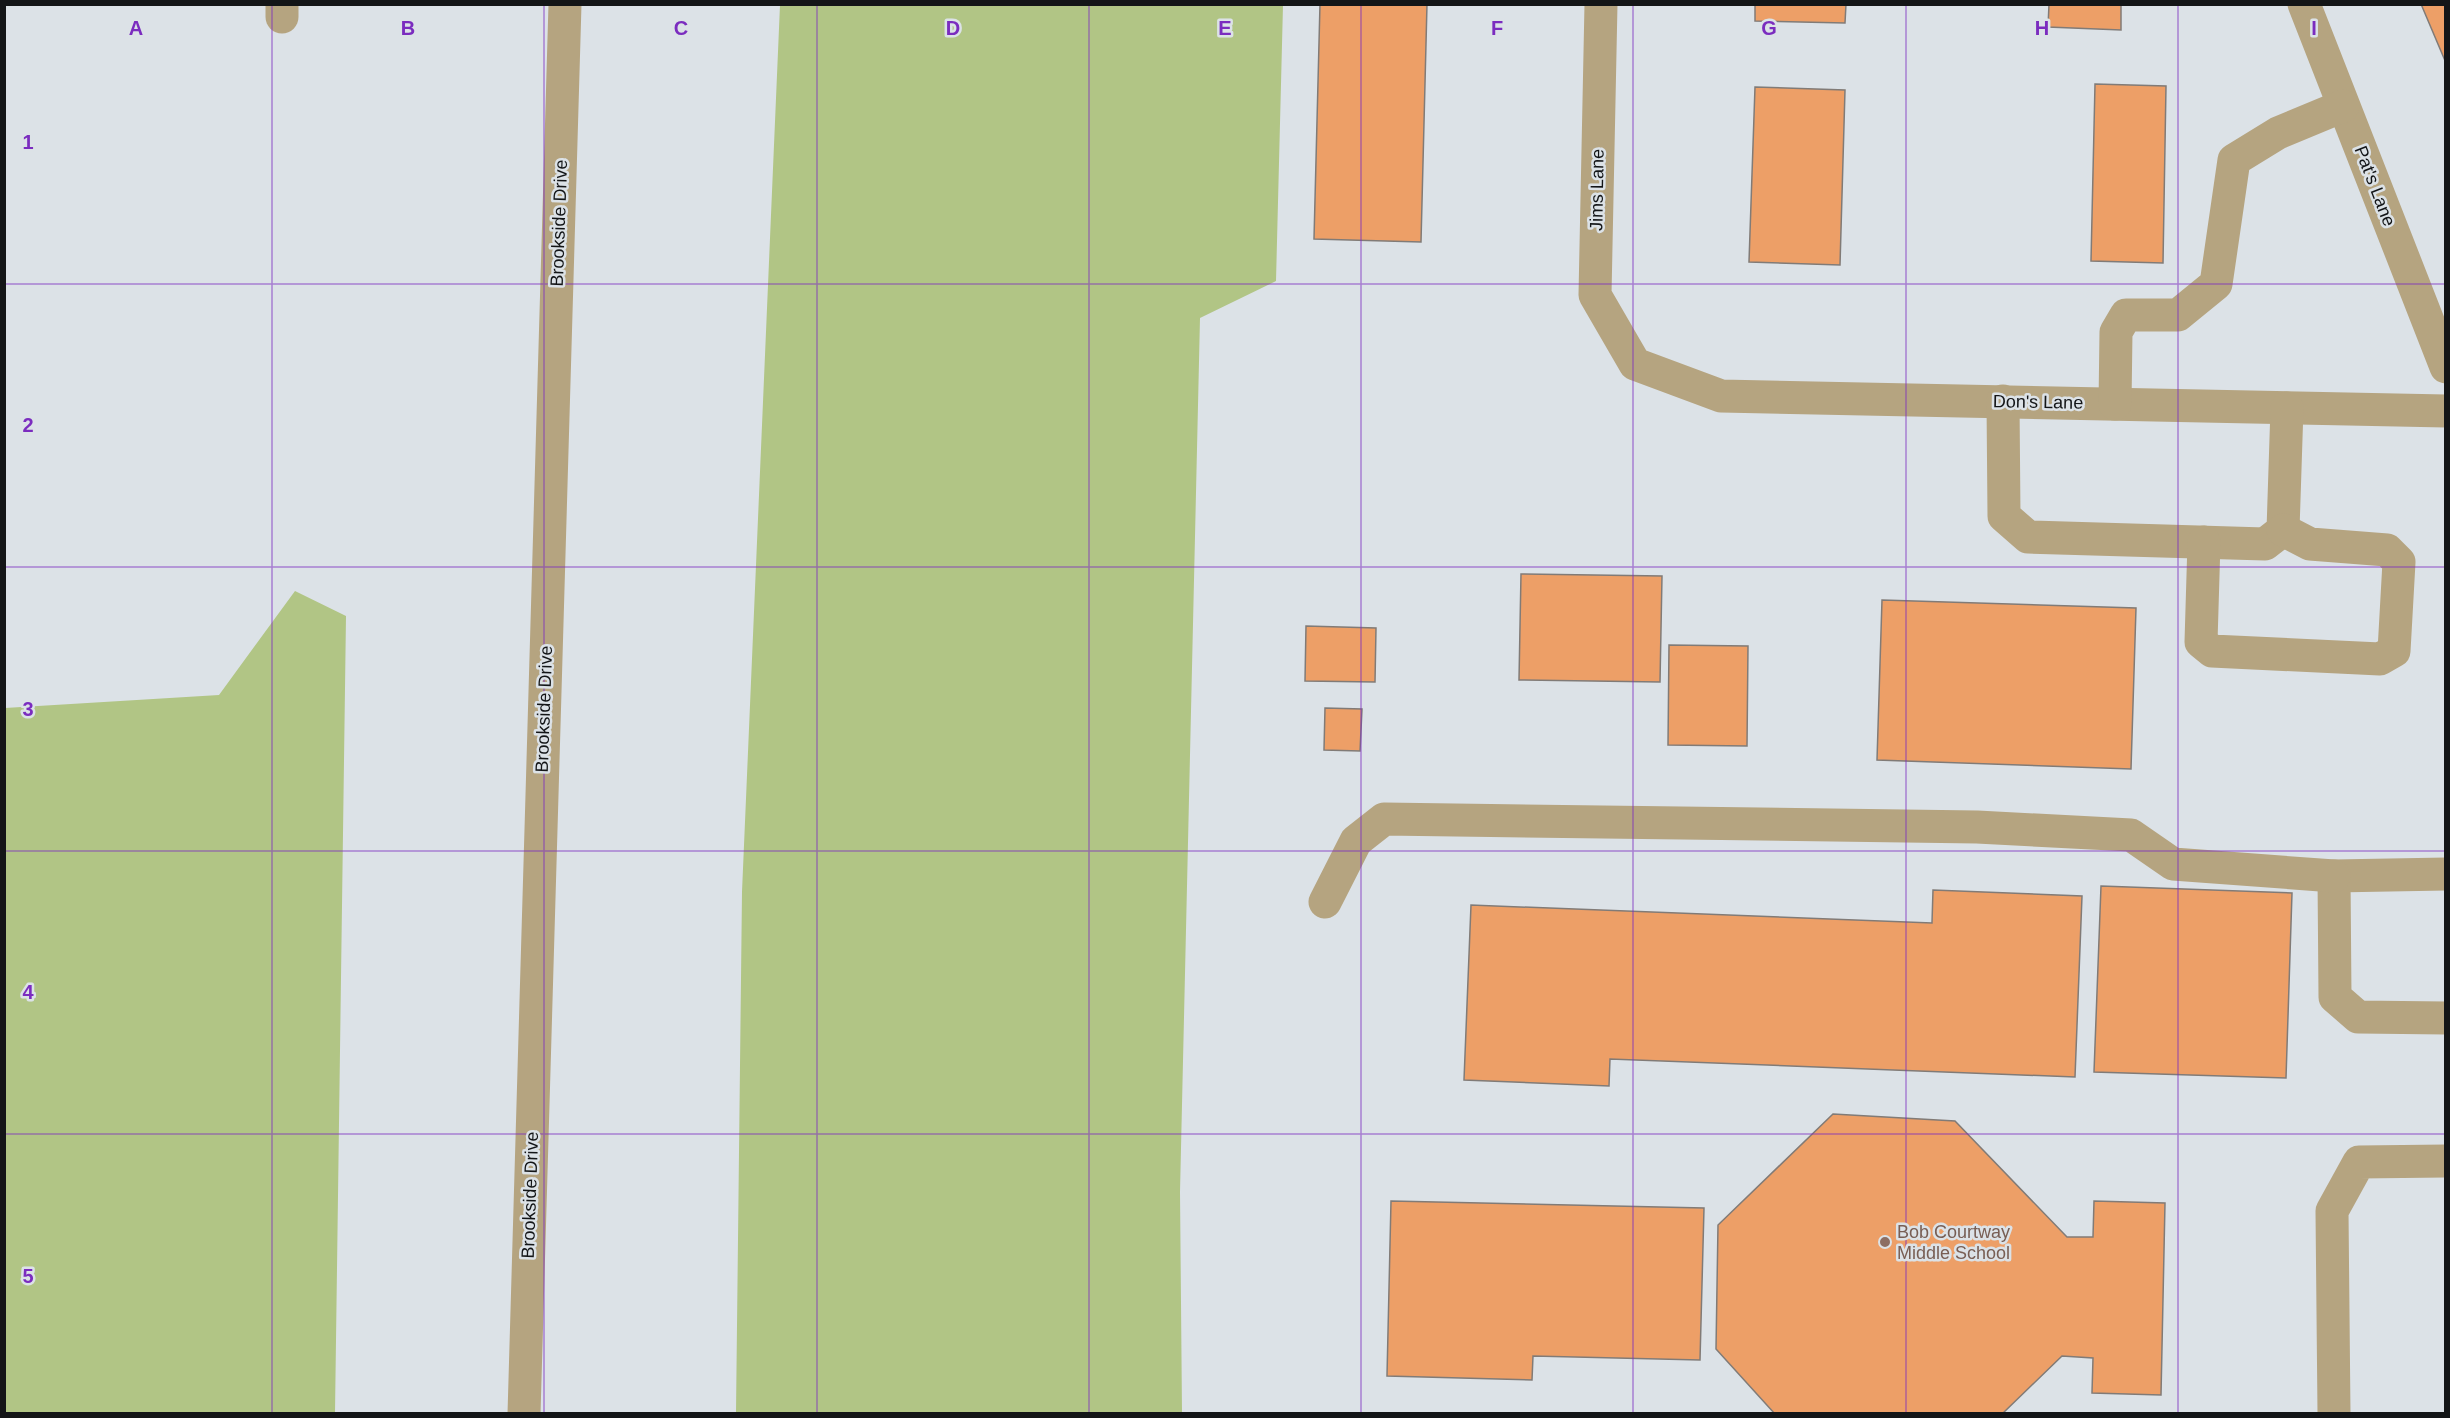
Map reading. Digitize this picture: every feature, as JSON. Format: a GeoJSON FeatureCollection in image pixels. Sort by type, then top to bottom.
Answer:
{"type":"FeatureCollection","features":[{"type":"Feature","properties":{"kind":"street","name":"Brookside Drive"},"geometry":{"type":"LineString","coordinates":[[524,1413],[565,4]]}},
{"type":"Feature","properties":{"kind":"street","name":"Jims Lane"},"geometry":{"type":"LineString","coordinates":[[1601,4],[1595,295],[1635,364]]}},
{"type":"Feature","properties":{"kind":"street","name":"Pat's Lane"},"geometry":{"type":"LineString","coordinates":[[2304,4],[2445,367]]}},
{"type":"Feature","properties":{"kind":"street"},"geometry":{"type":"LineString","coordinates":[[2115,404],[2116,332],[2126,315],[2178,315],[2216,284],[2234,160],[2278,133],[2343,106]]}},
{"type":"Feature","properties":{"kind":"street","name":"Don's Lane"},"geometry":{"type":"LineString","coordinates":[[1635,364],[1721,396],[2445,411]]}},
{"type":"Feature","properties":{"kind":"street"},"geometry":{"type":"LineString","coordinates":[[2003,401],[2004,516],[2028,537],[2265,544],[2283,530]]}},
{"type":"Feature","properties":{"kind":"street"},"geometry":{"type":"LineString","coordinates":[[2283,530],[2287,408]]}},
{"type":"Feature","properties":{"kind":"street"},"geometry":{"type":"LineString","coordinates":[[2204,542],[2201,642],[2212,651],[2380,659],[2394,651],[2399,562],[2387,550],[2310,544],[2283,530]]}},
{"type":"Feature","properties":{"kind":"street"},"geometry":{"type":"LineString","coordinates":[[1325,902],[1356,841],[1384,819],[1977,827],[2131,835],[2173,864],[2334,876],[2445,873]]}},
{"type":"Feature","properties":{"kind":"street"},"geometry":{"type":"LineString","coordinates":[[2334,876],[2335,997],[2358,1017],[2445,1018]]}},
{"type":"Feature","properties":{"kind":"street"},"geometry":{"type":"LineString","coordinates":[[2334,1413],[2332,1211],[2359,1162],[2445,1161]]}},
{"type":"Feature","properties":{"kind":"green space"},"geometry":{"type":"Polygon","coordinates":[[[780,5],[1283,5],[1276,281],[1200,318],[1180,1192],[1182,1413],[736,1413],[742,892],[780,5]]]}},
{"type":"Feature","properties":{"kind":"green space"},"geometry":{"type":"Polygon","coordinates":[[[295,591],[346,616],[335,1413],[5,1413],[5,708],[219,695],[295,591]]]}},
{"type":"Feature","properties":{"kind":"building"},"geometry":{"type":"Polygon","coordinates":[[[1320,4],[1427,4],[1421,242],[1314,239],[1320,4]]]}},
{"type":"Feature","properties":{"kind":"building"},"geometry":{"type":"Polygon","coordinates":[[[1755,4],[1846,4],[1845,23],[1755,21],[1755,4]]]}},
{"type":"Feature","properties":{"kind":"building"},"geometry":{"type":"Polygon","coordinates":[[[2049,4],[2121,4],[2121,30],[2048,27],[2049,4]]]}},
{"type":"Feature","properties":{"kind":"building"},"geometry":{"type":"Polygon","coordinates":[[[2421,4],[2446,4],[2446,63],[2421,4]]]}},
{"type":"Feature","properties":{"kind":"building"},"geometry":{"type":"Polygon","coordinates":[[[2095,84],[2166,86],[2163,263],[2091,261],[2095,84]]]}},
{"type":"Feature","properties":{"kind":"building"},"geometry":{"type":"Polygon","coordinates":[[[1755,87],[1845,90],[1840,265],[1749,262],[1755,87]]]}},
{"type":"Feature","properties":{"kind":"building"},"geometry":{"type":"Polygon","coordinates":[[[1521,574],[1662,576],[1660,682],[1519,680],[1521,574]]]}},
{"type":"Feature","properties":{"kind":"building"},"geometry":{"type":"Polygon","coordinates":[[[1882,600],[2136,608],[2131,769],[1877,760],[1882,600]]]}},
{"type":"Feature","properties":{"kind":"building"},"geometry":{"type":"Polygon","coordinates":[[[1306,626],[1376,628],[1375,682],[1305,681],[1306,626]]]}},
{"type":"Feature","properties":{"kind":"building"},"geometry":{"type":"Polygon","coordinates":[[[1669,645],[1748,646],[1747,746],[1668,745],[1669,645]]]}},
{"type":"Feature","properties":{"kind":"building"},"geometry":{"type":"Polygon","coordinates":[[[1325,708],[1362,709],[1360,751],[1324,750],[1325,708]]]}},
{"type":"Feature","properties":{"kind":"building"},"geometry":{"type":"Polygon","coordinates":[[[2101,886],[2292,893],[2286,1078],[2094,1072],[2101,886]]]}},
{"type":"Feature","properties":{"kind":"building"},"geometry":{"type":"Polygon","coordinates":[[[1933,890],[2082,896],[2075,1077],[1610,1059],[1609,1086],[1464,1080],[1471,905],[1932,923],[1933,890]]]}},
{"type":"Feature","properties":{"kind":"building"},"geometry":{"type":"Polygon","coordinates":[[[1833,1114],[1955,1121],[2067,1237],[2093,1237],[2094,1201],[2165,1203],[2161,1395],[2092,1393],[2093,1358],[2062,1356],[2002,1414],[1775,1414],[1716,1349],[1718,1225],[1833,1114]]]}},
{"type":"Feature","properties":{"kind":"building"},"geometry":{"type":"Polygon","coordinates":[[[1391,1201],[1704,1208],[1700,1360],[1533,1356],[1532,1380],[1387,1376],[1391,1201]]]}},
{"type":"Feature","properties":{"kind":"place","name":"Bob Courtway Middle School"},"geometry":{"type":"Point","coordinates":[1885,1242]}}]}
